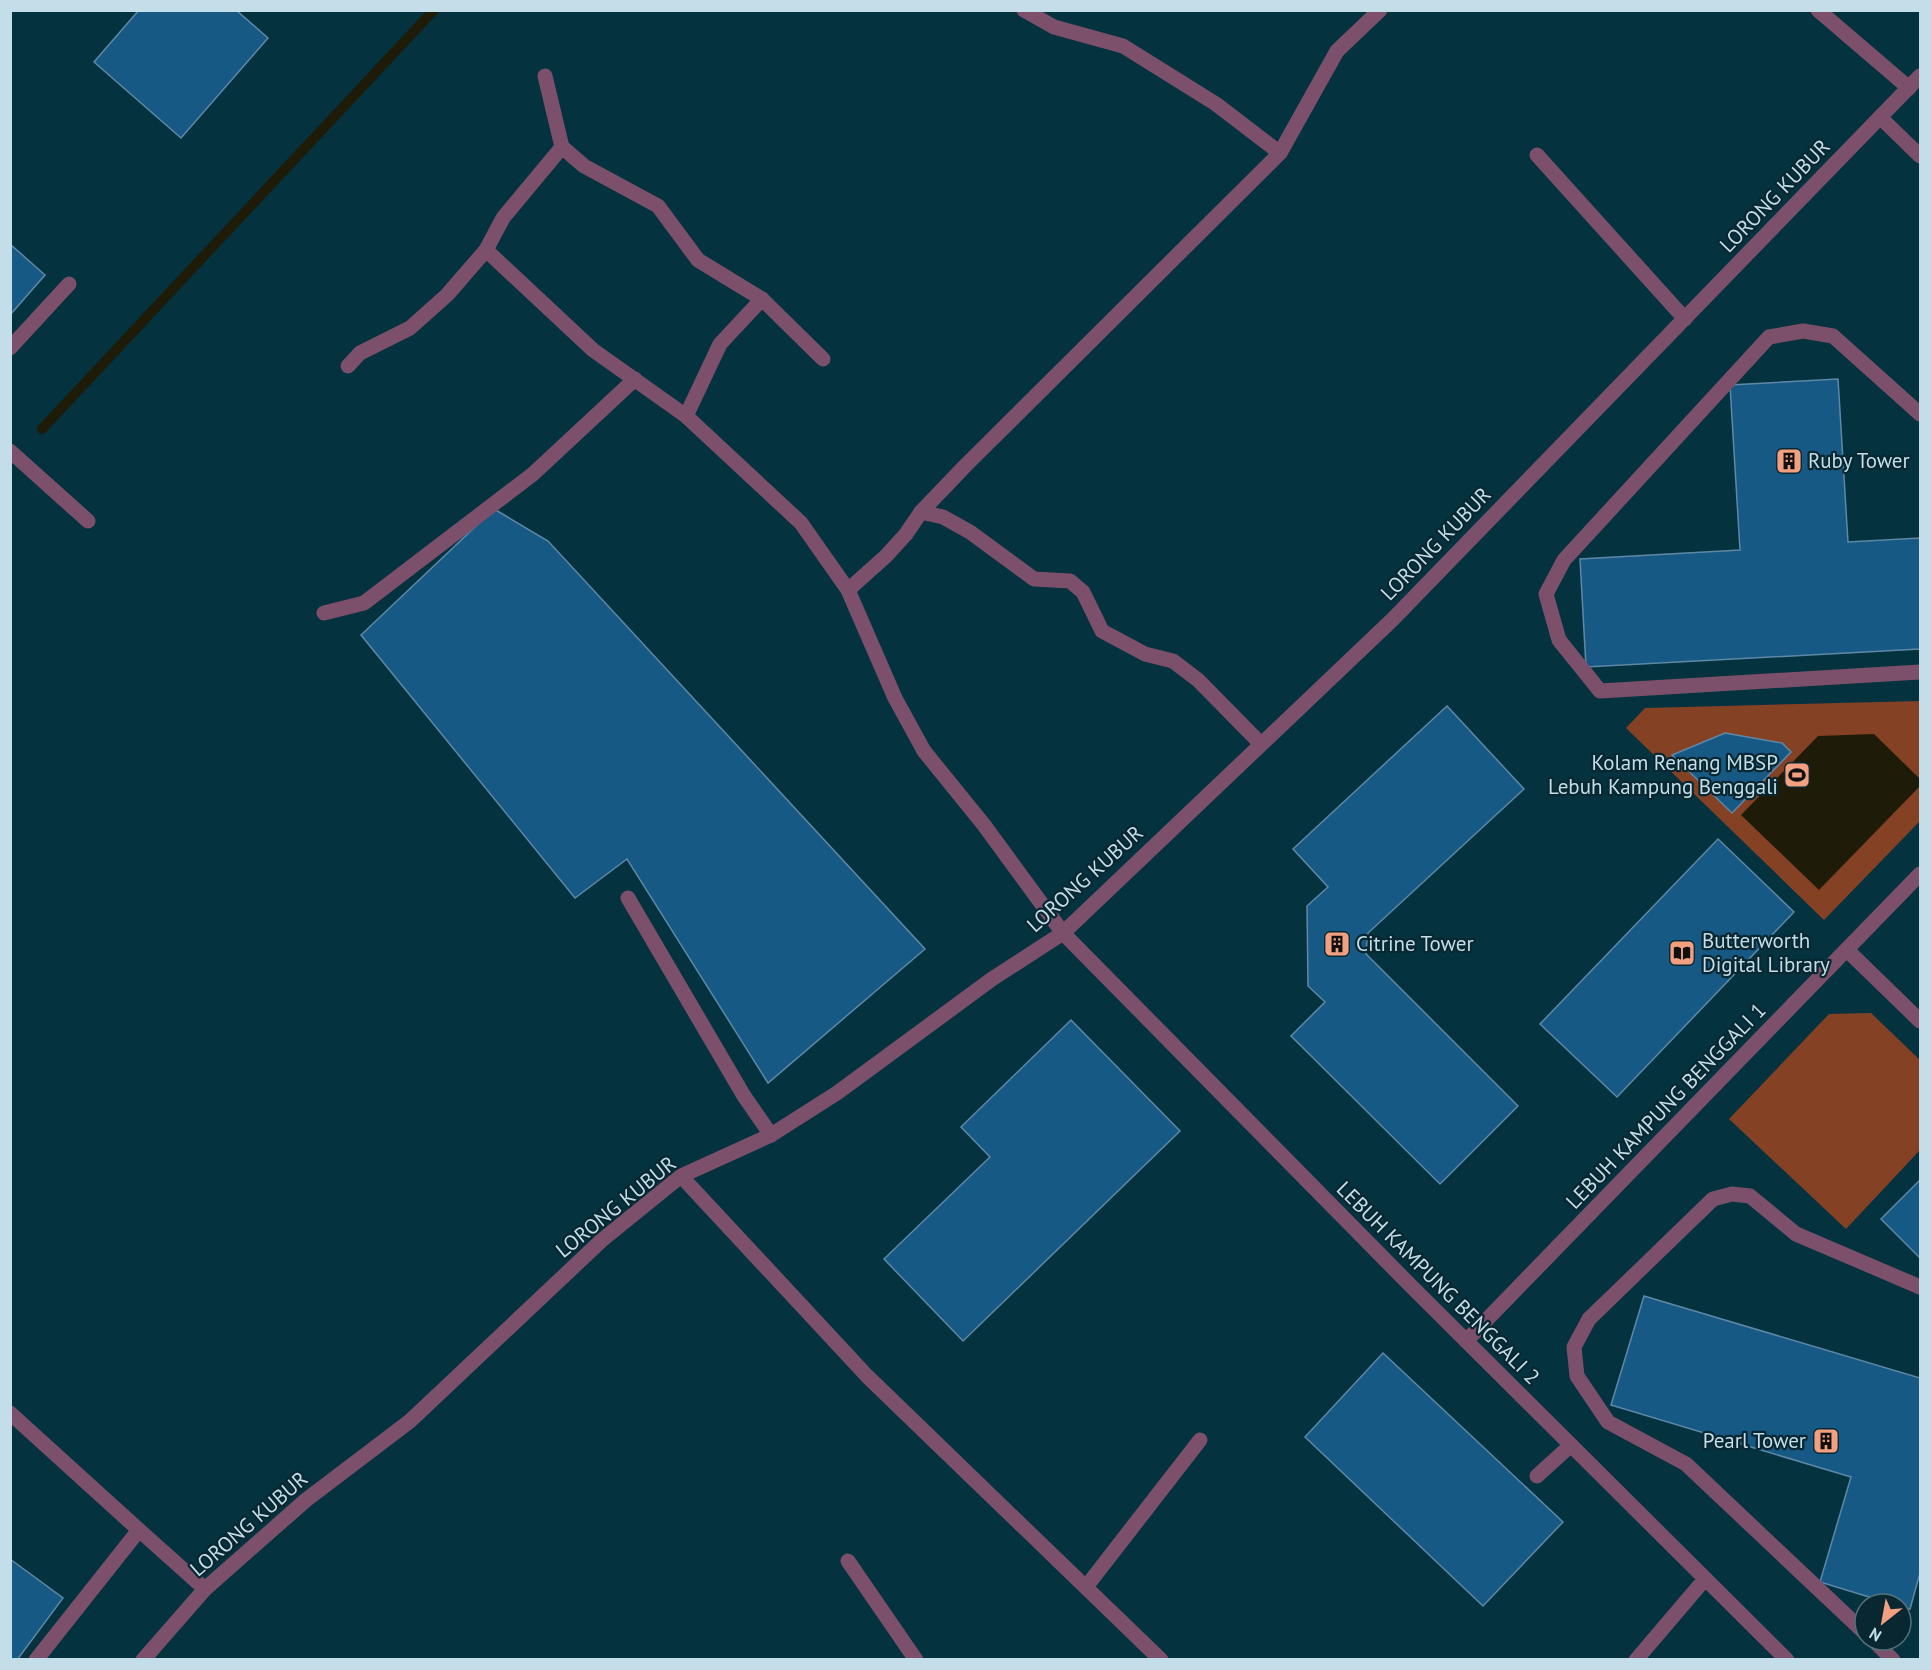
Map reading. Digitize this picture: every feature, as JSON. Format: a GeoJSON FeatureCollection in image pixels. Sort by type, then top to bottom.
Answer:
{"type":"FeatureCollection","features":[{"type":"Feature","properties":{"kind":"street"},"geometry":{"type":"LineString","coordinates":[[1024,10],[1054,27],[1123,46],[1216,104],[1280,153]]}},
{"type":"Feature","properties":{"kind":"street"},"geometry":{"type":"LineString","coordinates":[[848,590],[886,556],[921,512],[1280,153],[1337,51],[1380,10]]}},
{"type":"Feature","properties":{"kind":"street"},"geometry":{"type":"LineString","coordinates":[[1818,10],[1909,88]]}},
{"type":"Feature","properties":{"kind":"street"},"geometry":{"type":"LineString","coordinates":[[545,76],[562,147],[584,166],[658,206],[698,260],[762,299],[823,359]]}},
{"type":"Feature","properties":{"kind":"street","name":"LORONG KUBUR"},"geometry":{"type":"LineString","coordinates":[[143,1659],[205,1589],[306,1500],[410,1421],[602,1240],[681,1176],[771,1135],[837,1093],[992,979],[1063,933],[1393,619],[1920,76]]}},
{"type":"Feature","properties":{"kind":"street"},"geometry":{"type":"LineString","coordinates":[[1880,117],[1920,156]]}},
{"type":"Feature","properties":{"kind":"street"},"geometry":{"type":"LineString","coordinates":[[348,366],[360,353],[410,328],[447,295],[486,250],[503,218],[562,147]]}},
{"type":"Feature","properties":{"kind":"street"},"geometry":{"type":"LineString","coordinates":[[1537,155],[1685,319]]}},
{"type":"Feature","properties":{"kind":"street","name":"LEBUH KAMPUNG BENGGALI 2"},"geometry":{"type":"LineString","coordinates":[[486,250],[593,350],[686,416],[801,523],[848,590],[895,698],[924,751],[984,825],[1063,933],[1466,1341],[1787,1659]]}},
{"type":"Feature","properties":{"kind":"street"},"geometry":{"type":"LineString","coordinates":[[10,348],[69,284]]}},
{"type":"Feature","properties":{"kind":"street"},"geometry":{"type":"LineString","coordinates":[[686,416],[720,344],[762,299]]}},
{"type":"Feature","properties":{"kind":"street"},"geometry":{"type":"LineString","coordinates":[[1920,414],[1833,336],[1803,331],[1769,337],[1564,560],[1546,594],[1559,640],[1600,691],[1920,672]]}},
{"type":"Feature","properties":{"kind":"street"},"geometry":{"type":"LineString","coordinates":[[324,613],[364,603],[533,474],[635,379]]}},
{"type":"Feature","properties":{"kind":"street"},"geometry":{"type":"LineString","coordinates":[[10,451],[88,521]]}},
{"type":"Feature","properties":{"kind":"street"},"geometry":{"type":"LineString","coordinates":[[921,512],[943,517],[970,532],[1034,579],[1070,581],[1083,592],[1102,631],[1145,654],[1173,661],[1198,680],[1261,744]]}},
{"type":"Feature","properties":{"kind":"street","name":"LEBUH KAMPUNG BENGGALI 1"},"geometry":{"type":"LineString","coordinates":[[1466,1341],[1920,874]]}},
{"type":"Feature","properties":{"kind":"street"},"geometry":{"type":"LineString","coordinates":[[628,898],[744,1096],[771,1135]]}},
{"type":"Feature","properties":{"kind":"street"},"geometry":{"type":"LineString","coordinates":[[1847,950],[1920,1021]]}},
{"type":"Feature","properties":{"kind":"street"},"geometry":{"type":"LineString","coordinates":[[681,1176],[867,1376],[1161,1659]]}},
{"type":"Feature","properties":{"kind":"street"},"geometry":{"type":"LineString","coordinates":[[1853,1622],[1686,1464],[1608,1422],[1577,1376],[1574,1347],[1589,1319],[1713,1199],[1732,1194],[1750,1196],[1796,1234],[1920,1287]]}},
{"type":"Feature","properties":{"kind":"street"},"geometry":{"type":"LineString","coordinates":[[10,1413],[205,1589]]}},
{"type":"Feature","properties":{"kind":"street"},"geometry":{"type":"LineString","coordinates":[[1086,1587],[1200,1440]]}},
{"type":"Feature","properties":{"kind":"street"},"geometry":{"type":"LineString","coordinates":[[1538,1476],[1571,1445]]}},
{"type":"Feature","properties":{"kind":"street"},"geometry":{"type":"LineString","coordinates":[[36,1659],[139,1530]]}},
{"type":"Feature","properties":{"kind":"street"},"geometry":{"type":"LineString","coordinates":[[848,1561],[916,1659]]}},
{"type":"Feature","properties":{"kind":"street"},"geometry":{"type":"LineString","coordinates":[[1636,1659],[1705,1579]]}},
{"type":"Feature","properties":{"kind":"shaded area","name":"Kolam Renang MBSP Lebuh Kampung Benggali"},"geometry":{"type":"Polygon","coordinates":[[[1920,701],[1920,821],[1824,920],[1626,728],[1645,708],[1920,701]]]}},
{"type":"Feature","properties":{"kind":"shaded area"},"geometry":{"type":"Polygon","coordinates":[[[1874,734],[1920,779],[1920,786],[1819,890],[1741,815],[1818,736],[1874,734]]]}},
{"type":"Feature","properties":{"kind":"shaded area"},"geometry":{"type":"Polygon","coordinates":[[[1871,1013],[1920,1060],[1920,1150],[1846,1229],[1729,1119],[1829,1014],[1871,1013]]]}},
{"type":"Feature","properties":{"kind":"building"},"geometry":{"type":"Polygon","coordinates":[[[139,10],[236,10],[268,38],[181,138],[94,62],[139,10]]]}},
{"type":"Feature","properties":{"kind":"building"},"geometry":{"type":"Polygon","coordinates":[[[10,244],[45,275],[10,315],[10,244]]]}},
{"type":"Feature","properties":{"kind":"building","name":"Ruby Tower"},"geometry":{"type":"Polygon","coordinates":[[[1838,379],[1848,542],[1920,538],[1920,649],[1586,667],[1580,559],[1740,550],[1730,385],[1838,379]]]}},
{"type":"Feature","properties":{"kind":"building"},"geometry":{"type":"Polygon","coordinates":[[[494,509],[548,541],[925,949],[768,1083],[627,859],[575,898],[361,635],[494,509]]]}},
{"type":"Feature","properties":{"kind":"building","name":"Citrine Tower"},"geometry":{"type":"Polygon","coordinates":[[[1447,706],[1524,789],[1368,933],[1366,954],[1518,1106],[1440,1184],[1291,1036],[1325,1002],[1308,986],[1307,906],[1328,887],[1293,849],[1447,706]]]}},
{"type":"Feature","properties":{"kind":"building"},"geometry":{"type":"Polygon","coordinates":[[[1725,733],[1782,743],[1791,752],[1732,813],[1672,755],[1725,733]]]}},
{"type":"Feature","properties":{"kind":"building","name":"Butterworth Digital Library"},"geometry":{"type":"Polygon","coordinates":[[[1718,839],[1794,912],[1617,1097],[1540,1024],[1718,839]]]}},
{"type":"Feature","properties":{"kind":"building"},"geometry":{"type":"Polygon","coordinates":[[[1071,1020],[1180,1131],[963,1341],[884,1259],[990,1157],[961,1127],[1071,1020]]]}},
{"type":"Feature","properties":{"kind":"building"},"geometry":{"type":"Polygon","coordinates":[[[1920,1180],[1920,1258],[1881,1219],[1920,1180]]]}},
{"type":"Feature","properties":{"kind":"building","name":"Pearl Tower"},"geometry":{"type":"Polygon","coordinates":[[[1644,1296],[1920,1378],[1920,1573],[1913,1598],[1913,1592],[1853,1592],[1820,1582],[1851,1477],[1611,1405],[1644,1296]]]}},
{"type":"Feature","properties":{"kind":"building"},"geometry":{"type":"Polygon","coordinates":[[[1383,1353],[1563,1522],[1483,1606],[1305,1437],[1383,1353]]]}},
{"type":"Feature","properties":{"kind":"building"},"geometry":{"type":"Polygon","coordinates":[[[10,1559],[63,1598],[17,1660],[10,1660],[10,1559]]]}},
{"type":"Feature","properties":{"kind":"waterway"},"geometry":{"type":"LineString","coordinates":[[42,429],[434,10]]}},
{"type":"Feature","properties":{"kind":"place","name":"Ruby Tower"},"geometry":{"type":"Point","coordinates":[1789,461]}},
{"type":"Feature","properties":{"kind":"place","name":"Kolam Renang MBSP Lebuh Kampung Benggali"},"geometry":{"type":"Point","coordinates":[1797,775]}},
{"type":"Feature","properties":{"kind":"place","name":"Citrine Tower"},"geometry":{"type":"Point","coordinates":[1337,944]}},
{"type":"Feature","properties":{"kind":"place","name":"Butterworth Digital Library"},"geometry":{"type":"Point","coordinates":[1682,953]}},
{"type":"Feature","properties":{"kind":"place","name":"Pearl Tower"},"geometry":{"type":"Point","coordinates":[1826,1441]}}]}
